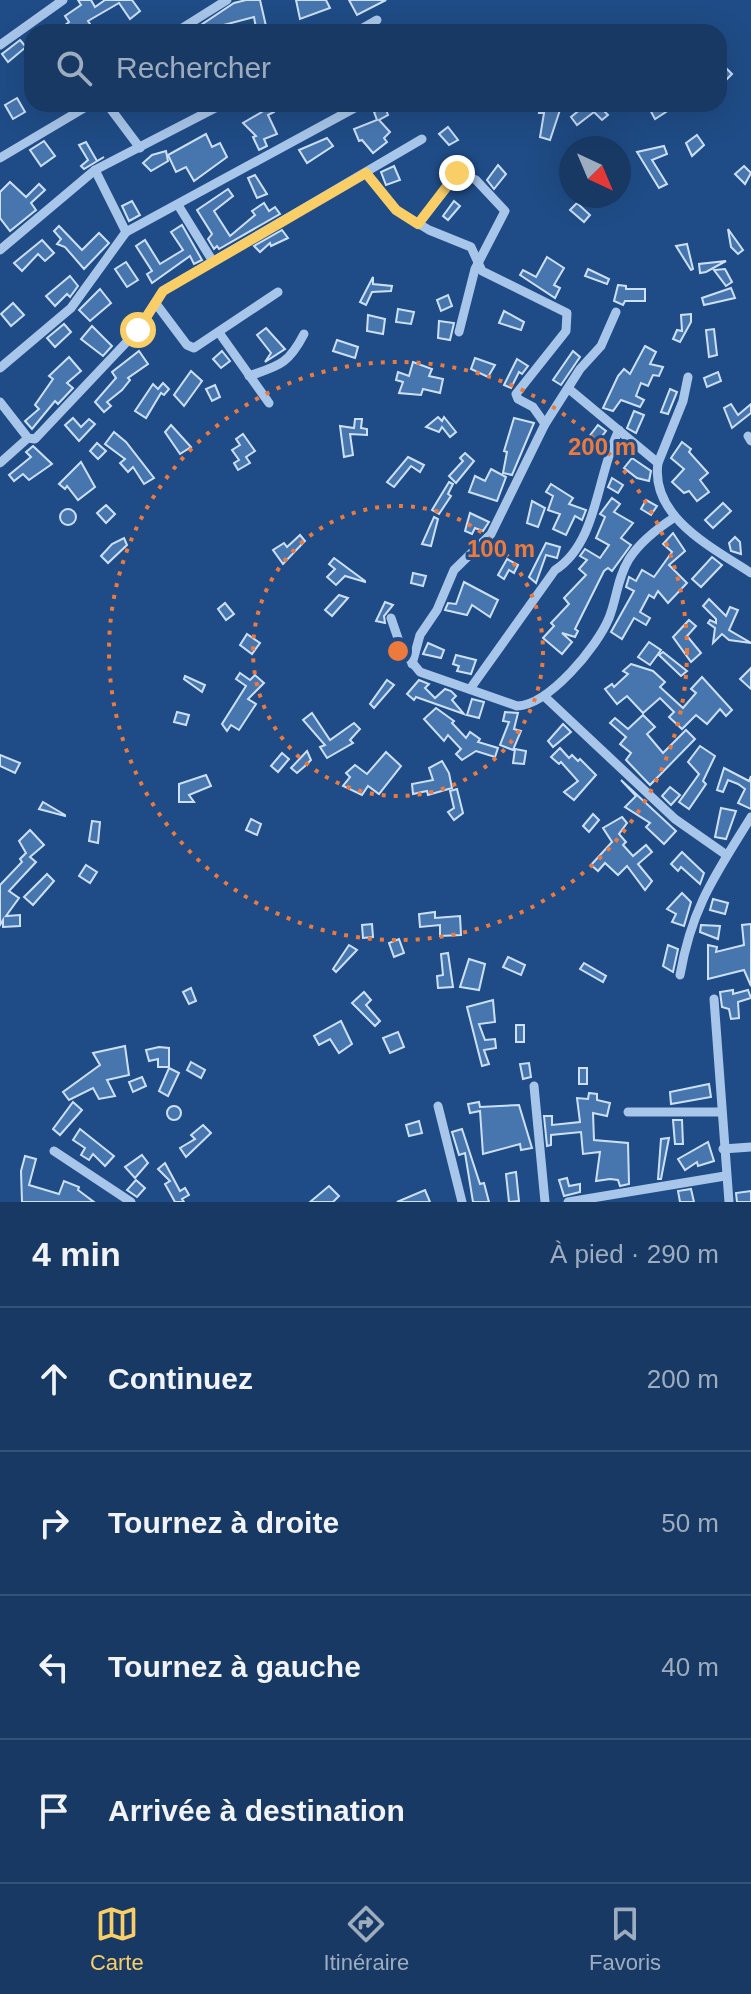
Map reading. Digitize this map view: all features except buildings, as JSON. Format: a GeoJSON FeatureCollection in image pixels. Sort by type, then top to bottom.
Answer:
{"type":"FeatureCollection","features":[{"type":"Feature","properties":{"kind":"street"},"geometry":{"type":"LineString","coordinates":[[29,24],[63,0]]}},
{"type":"Feature","properties":{"kind":"street"},"geometry":{"type":"LineString","coordinates":[[189,24],[227,0]]}},
{"type":"Feature","properties":{"kind":"street"},"geometry":{"type":"LineString","coordinates":[[370,24],[377,20]]}},
{"type":"Feature","properties":{"kind":"street"},"geometry":{"type":"LineString","coordinates":[[0,45],[24,28]]}},
{"type":"Feature","properties":{"kind":"street"},"geometry":{"type":"LineString","coordinates":[[0,158],[78,112]]}},
{"type":"Feature","properties":{"kind":"street"},"geometry":{"type":"LineString","coordinates":[[113,112],[140,148]]}},
{"type":"Feature","properties":{"kind":"street"},"geometry":{"type":"LineString","coordinates":[[0,250],[95,170],[208,112]]}},
{"type":"Feature","properties":{"kind":"street"},"geometry":{"type":"LineString","coordinates":[[0,368],[71,308],[126,232],[347,112]]}},
{"type":"Feature","properties":{"kind":"street"},"geometry":{"type":"LineString","coordinates":[[0,402],[28,438],[35,439],[138,330],[157,305],[163,291],[422,139]]}},
{"type":"Feature","properties":{"kind":"street"},"geometry":{"type":"LineString","coordinates":[[95,170],[126,232]]}},
{"type":"Feature","properties":{"kind":"street"},"geometry":{"type":"LineString","coordinates":[[366,173],[396,210],[418,224],[471,247],[485,272],[567,313],[566,331],[516,394],[518,399],[536,410],[545,424]]}},
{"type":"Feature","properties":{"kind":"street"},"geometry":{"type":"LineString","coordinates":[[418,224],[457,173],[467,173],[505,211],[478,263],[459,332]]}},
{"type":"Feature","properties":{"kind":"street"},"geometry":{"type":"LineString","coordinates":[[178,205],[212,260]]}},
{"type":"Feature","properties":{"kind":"street"},"geometry":{"type":"LineString","coordinates":[[157,305],[191,348],[220,334],[278,292]]}},
{"type":"Feature","properties":{"kind":"street"},"geometry":{"type":"LineString","coordinates":[[412,664],[420,635],[437,610],[454,570],[491,534],[545,424],[580,369],[605,340],[616,312]]}},
{"type":"Feature","properties":{"kind":"street"},"geometry":{"type":"LineString","coordinates":[[220,334],[269,403]]}},
{"type":"Feature","properties":{"kind":"street"},"geometry":{"type":"LineString","coordinates":[[249,376],[264,374],[289,359],[304,334]]}},
{"type":"Feature","properties":{"kind":"street"},"geometry":{"type":"LineString","coordinates":[[688,377],[683,401],[658,463],[659,488],[675,517],[751,573]]}},
{"type":"Feature","properties":{"kind":"street"},"geometry":{"type":"LineString","coordinates":[[569,389],[658,463]]}},
{"type":"Feature","properties":{"kind":"street"},"geometry":{"type":"LineString","coordinates":[[470,689],[555,570],[572,559],[603,481],[607,454],[619,430]]}},
{"type":"Feature","properties":{"kind":"street"},"geometry":{"type":"LineString","coordinates":[[0,463],[28,438]]}},
{"type":"Feature","properties":{"kind":"street"},"geometry":{"type":"LineString","coordinates":[[391,618],[402,650],[425,675],[517,706],[544,696],[560,683],[600,634],[609,618],[618,579],[635,550],[675,517]]}},
{"type":"Feature","properties":{"kind":"street"},"geometry":{"type":"LineString","coordinates":[[544,696],[675,819],[725,854]]}},
{"type":"Feature","properties":{"kind":"street"},"geometry":{"type":"LineString","coordinates":[[680,975],[693,916],[725,854],[751,817]]}},
{"type":"Feature","properties":{"kind":"street"},"geometry":{"type":"LineString","coordinates":[[714,999],[729,1202]]}},
{"type":"Feature","properties":{"kind":"street"},"geometry":{"type":"LineString","coordinates":[[534,1086],[545,1202]]}},
{"type":"Feature","properties":{"kind":"street"},"geometry":{"type":"LineString","coordinates":[[438,1106],[462,1202]]}},
{"type":"Feature","properties":{"kind":"street"},"geometry":{"type":"LineString","coordinates":[[628,1112],[720,1112]]}},
{"type":"Feature","properties":{"kind":"street"},"geometry":{"type":"LineString","coordinates":[[723,1149],[751,1147]]}},
{"type":"Feature","properties":{"kind":"street"},"geometry":{"type":"LineString","coordinates":[[54,1151],[93,1180],[131,1202]]}},
{"type":"Feature","properties":{"kind":"street"},"geometry":{"type":"LineString","coordinates":[[568,1202],[725,1176]]}},
{"type":"Feature","properties":{"kind":"route"},"geometry":{"type":"LineString","coordinates":[[138,330],[157,305],[163,291],[366,173],[396,210],[418,224],[457,173]]}}]}
